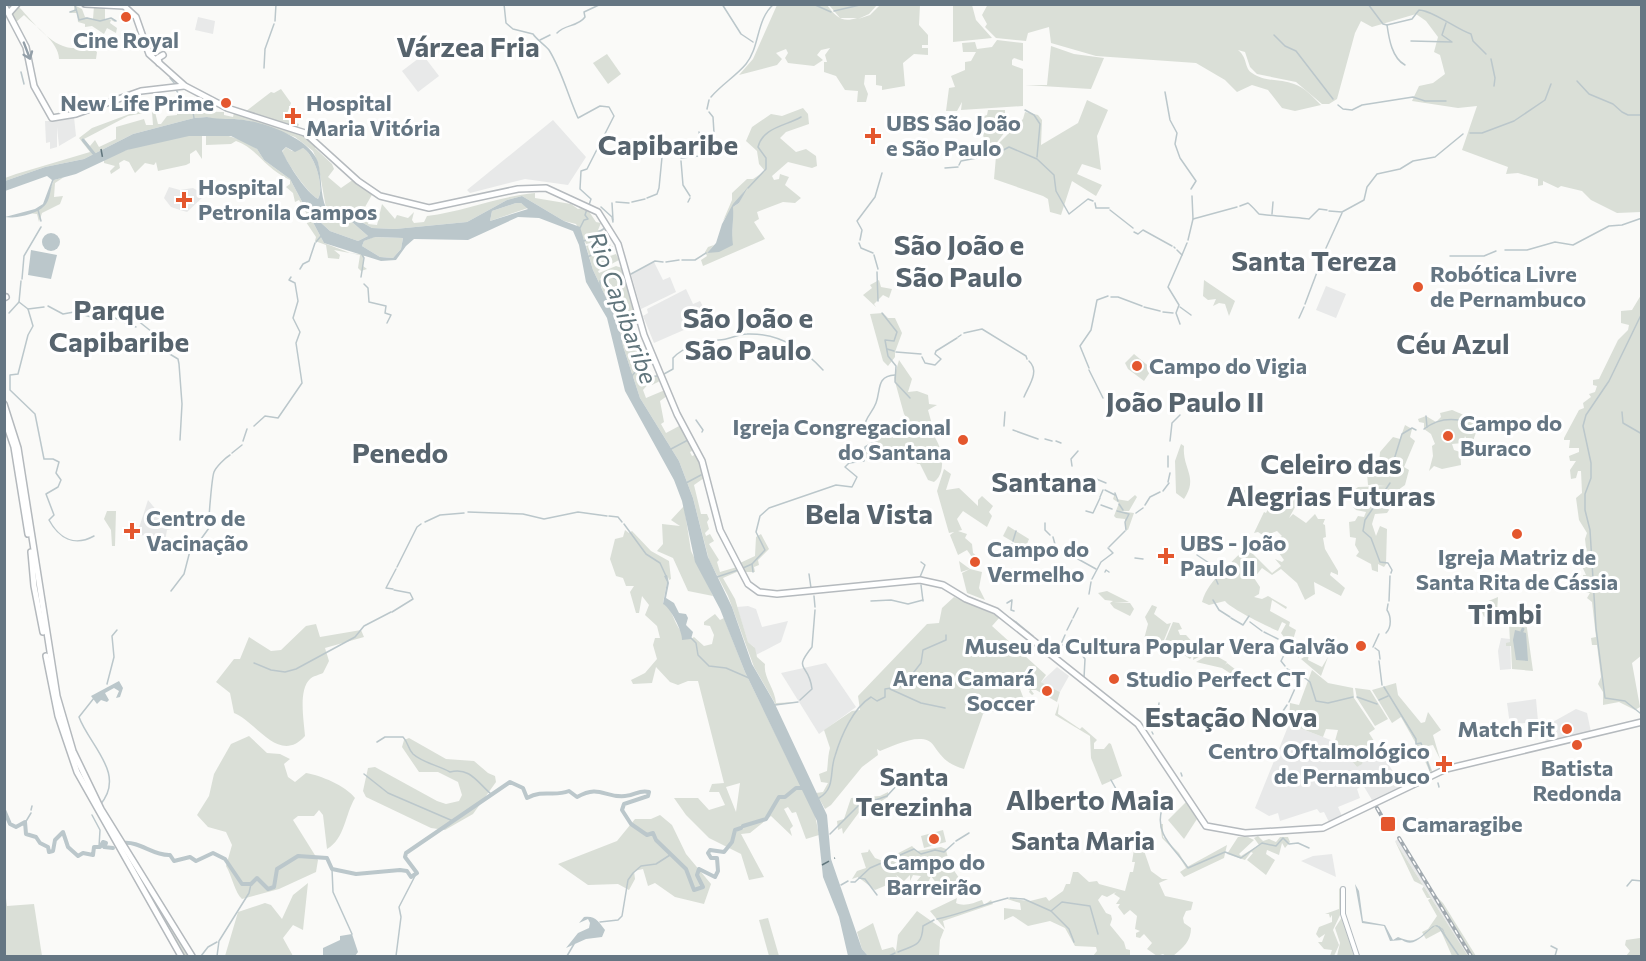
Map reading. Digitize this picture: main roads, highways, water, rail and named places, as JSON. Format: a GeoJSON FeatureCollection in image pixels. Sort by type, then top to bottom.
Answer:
{"type":"FeatureCollection","features":[{"type":"Feature","properties":{"kind":"main road"},"geometry":{"type":"LineString","coordinates":[[85,4],[124,6],[133,13],[145,47],[171,77],[227,108],[305,133],[358,181],[385,198],[429,208],[520,188],[546,188],[589,206],[602,215],[622,262],[644,335],[677,414],[703,465],[717,523],[750,586],[764,594],[777,594],[916,580],[940,584],[1003,616],[1138,724],[1199,819],[1206,826],[1244,833],[1321,829],[1446,769],[1641,722]]}},
{"type":"Feature","properties":{"kind":"main road"},"geometry":{"type":"LineString","coordinates":[[4,5],[29,55],[34,86],[52,118],[76,114],[141,91],[185,86]]}},
{"type":"Feature","properties":{"kind":"main road"},"geometry":{"type":"LineString","coordinates":[[9,13],[17,5]]}},
{"type":"Feature","properties":{"kind":"main road"},"geometry":{"type":"LineString","coordinates":[[159,63],[158,58],[163,55]]}},
{"type":"Feature","properties":{"kind":"main road"},"geometry":{"type":"LineString","coordinates":[[164,87],[171,77]]}},
{"type":"Feature","properties":{"kind":"main road"},"geometry":{"type":"LineString","coordinates":[[4,404],[20,458],[57,696],[73,752],[101,809],[192,957]]}},
{"type":"Feature","properties":{"kind":"main road"},"geometry":{"type":"LineString","coordinates":[[4,418],[14,447],[31,552],[34,586],[54,698],[64,736],[93,803],[156,909],[181,957]]}},
{"type":"Feature","properties":{"kind":"main road"},"geometry":{"type":"LineString","coordinates":[[1343,889],[1343,914],[1357,957]]}},
{"type":"Feature","properties":{"kind":"waterway"},"geometry":{"type":"LineString","coordinates":[[275,21],[276,4]]}},
{"type":"Feature","properties":{"kind":"waterway"},"geometry":{"type":"LineString","coordinates":[[504,4],[506,23],[513,29],[533,34],[549,50],[558,66],[578,118],[600,106],[609,107],[614,116],[587,169],[581,171],[580,189],[591,199],[589,205]]}},
{"type":"Feature","properties":{"kind":"waterway"},"geometry":{"type":"LineString","coordinates":[[557,33],[579,22],[585,17],[584,12],[601,4]]}},
{"type":"Feature","properties":{"kind":"waterway"},"geometry":{"type":"LineString","coordinates":[[722,4],[741,34],[753,42]]}},
{"type":"Feature","properties":{"kind":"waterway"},"geometry":{"type":"LineString","coordinates":[[711,97],[746,64],[754,50],[764,17],[774,4]]}},
{"type":"Feature","properties":{"kind":"waterway"},"geometry":{"type":"LineString","coordinates":[[813,4],[831,12]]}},
{"type":"Feature","properties":{"kind":"waterway"},"geometry":{"type":"LineString","coordinates":[[834,11],[864,4]]}},
{"type":"Feature","properties":{"kind":"waterway"},"geometry":{"type":"LineString","coordinates":[[1368,4],[1383,24],[1387,25],[1412,19],[1419,10],[1431,13],[1471,34],[1473,41],[1486,54]]}},
{"type":"Feature","properties":{"kind":"waterway"},"geometry":{"type":"LineString","coordinates":[[75,5],[79,20],[87,18],[100,21],[111,18],[116,21]]}},
{"type":"Feature","properties":{"kind":"waterway"},"geometry":{"type":"LineString","coordinates":[[70,12],[76,10]]}},
{"type":"Feature","properties":{"kind":"waterway"},"geometry":{"type":"LineString","coordinates":[[1411,41],[1452,42],[1442,35],[1446,23]]}},
{"type":"Feature","properties":{"kind":"waterway"},"geometry":{"type":"LineString","coordinates":[[264,68],[265,49],[274,24]]}},
{"type":"Feature","properties":{"kind":"waterway"},"geometry":{"type":"LineString","coordinates":[[1387,25],[1394,53],[1405,65]]}},
{"type":"Feature","properties":{"kind":"waterway"},"geometry":{"type":"LineString","coordinates":[[540,40],[550,35]]}},
{"type":"Feature","properties":{"kind":"waterway"},"geometry":{"type":"LineString","coordinates":[[1274,35],[1285,46],[1296,51],[1333,99]]}},
{"type":"Feature","properties":{"kind":"waterway"},"geometry":{"type":"LineString","coordinates":[[1491,59],[1495,78],[1494,86]]}},
{"type":"Feature","properties":{"kind":"waterway"},"geometry":{"type":"LineString","coordinates":[[21,72],[24,84]]}},
{"type":"Feature","properties":{"kind":"waterway"},"geometry":{"type":"LineString","coordinates":[[170,78],[175,84]]}},
{"type":"Feature","properties":{"kind":"waterway"},"geometry":{"type":"LineString","coordinates":[[1577,81],[1589,94],[1613,104],[1622,112],[1628,115],[1642,115]]}},
{"type":"Feature","properties":{"kind":"waterway"},"geometry":{"type":"LineString","coordinates":[[1470,133],[1482,133],[1514,121],[1545,100],[1551,84]]}},
{"type":"Feature","properties":{"kind":"waterway"},"geometry":{"type":"LineString","coordinates":[[176,90],[193,112],[194,118]]}},
{"type":"Feature","properties":{"kind":"waterway"},"geometry":{"type":"LineString","coordinates":[[1165,92],[1170,120],[1177,133],[1175,144],[1180,158],[1196,181],[1191,189]]}},
{"type":"Feature","properties":{"kind":"waterway"},"geometry":{"type":"LineString","coordinates":[[1338,105],[1343,109],[1352,110],[1362,105],[1413,97],[1425,101],[1446,101]]}},
{"type":"Feature","properties":{"kind":"waterway"},"geometry":{"type":"LineString","coordinates":[[707,109],[709,100]]}},
{"type":"Feature","properties":{"kind":"waterway"},"geometry":{"type":"LineString","coordinates":[[1025,110],[1034,115],[1040,124],[1037,157]]}},
{"type":"Feature","properties":{"kind":"waterway"},"geometry":{"type":"LineString","coordinates":[[700,136],[714,133],[713,117],[709,112]]}},
{"type":"Feature","properties":{"kind":"waterway"},"geometry":{"type":"LineString","coordinates":[[748,188],[766,169],[766,158],[758,147],[761,140],[770,131],[801,117]]}},
{"type":"Feature","properties":{"kind":"waterway"},"geometry":{"type":"LineString","coordinates":[[647,198],[657,194],[659,188],[663,147],[678,150],[692,147],[700,137],[699,132]]}},
{"type":"Feature","properties":{"kind":"waterway"},"geometry":{"type":"LineString","coordinates":[[1329,211],[1342,212],[1364,200],[1367,187],[1377,174],[1400,169],[1413,161],[1435,157],[1463,134]]}},
{"type":"Feature","properties":{"kind":"waterway"},"geometry":{"type":"LineString","coordinates":[[83,140],[95,155]]}},
{"type":"Feature","properties":{"kind":"waterway"},"geometry":{"type":"LineString","coordinates":[[996,154],[1009,147],[1037,159],[1054,175],[1056,191],[1069,214],[1088,199],[1093,201]]}},
{"type":"Feature","properties":{"kind":"waterway"},"geometry":{"type":"LineString","coordinates":[[681,158],[699,156],[703,152]]}},
{"type":"Feature","properties":{"kind":"waterway"},"geometry":{"type":"LineString","coordinates":[[959,165],[961,161],[993,155]]}},
{"type":"Feature","properties":{"kind":"waterway"},"geometry":{"type":"LineString","coordinates":[[681,161],[683,185],[690,196]]}},
{"type":"Feature","properties":{"kind":"waterway"},"geometry":{"type":"LineString","coordinates":[[945,168],[958,167]]}},
{"type":"Feature","properties":{"kind":"waterway"},"geometry":{"type":"LineString","coordinates":[[860,240],[862,230],[857,221],[875,197],[882,173]]}},
{"type":"Feature","properties":{"kind":"waterway"},"geometry":{"type":"LineString","coordinates":[[1192,196],[1193,219]]}},
{"type":"Feature","properties":{"kind":"waterway"},"geometry":{"type":"LineString","coordinates":[[688,202],[690,198]]}},
{"type":"Feature","properties":{"kind":"waterway"},"geometry":{"type":"LineString","coordinates":[[632,202],[645,199]]}},
{"type":"Feature","properties":{"kind":"waterway"},"geometry":{"type":"LineString","coordinates":[[616,202],[629,203]]}},
{"type":"Feature","properties":{"kind":"waterway"},"geometry":{"type":"LineString","coordinates":[[1272,214],[1273,202]]}},
{"type":"Feature","properties":{"kind":"waterway"},"geometry":{"type":"LineString","coordinates":[[612,203],[613,220]]}},
{"type":"Feature","properties":{"kind":"waterway"},"geometry":{"type":"LineString","coordinates":[[1095,203],[1096,208],[1109,208]]}},
{"type":"Feature","properties":{"kind":"waterway"},"geometry":{"type":"LineString","coordinates":[[1240,206],[1248,203],[1259,214],[1309,219],[1319,209],[1327,210]]}},
{"type":"Feature","properties":{"kind":"waterway"},"geometry":{"type":"LineString","coordinates":[[601,207],[612,217],[613,222]]}},
{"type":"Feature","properties":{"kind":"waterway"},"geometry":{"type":"LineString","coordinates":[[1188,240],[1193,219],[1237,207]]}},
{"type":"Feature","properties":{"kind":"waterway"},"geometry":{"type":"LineString","coordinates":[[580,228],[584,220],[588,219],[585,215],[587,209]]}},
{"type":"Feature","properties":{"kind":"waterway"},"geometry":{"type":"LineString","coordinates":[[38,210],[41,221]]}},
{"type":"Feature","properties":{"kind":"waterway"},"geometry":{"type":"LineString","coordinates":[[1110,210],[1133,228]]}},
{"type":"Feature","properties":{"kind":"waterway"},"geometry":{"type":"LineString","coordinates":[[1326,248],[1342,213]]}},
{"type":"Feature","properties":{"kind":"waterway"},"geometry":{"type":"LineString","coordinates":[[1505,250],[1527,250],[1555,242],[1573,245],[1609,226],[1622,225],[1642,218]]}},
{"type":"Feature","properties":{"kind":"waterway"},"geometry":{"type":"LineString","coordinates":[[22,279],[24,256],[41,227]]}},
{"type":"Feature","properties":{"kind":"waterway"},"geometry":{"type":"LineString","coordinates":[[584,241],[605,228]]}},
{"type":"Feature","properties":{"kind":"waterway"},"geometry":{"type":"LineString","coordinates":[[1134,232],[1138,234],[1143,230],[1172,246]]}},
{"type":"Feature","properties":{"kind":"waterway","name":"Rio Capibaribe"},"geometry":{"type":"LineString","coordinates":[[316,242],[321,236]]}},
{"type":"Feature","properties":{"kind":"waterway"},"geometry":{"type":"LineString","coordinates":[[300,269],[309,261],[315,243]]}},
{"type":"Feature","properties":{"kind":"waterway"},"geometry":{"type":"LineString","coordinates":[[859,243],[861,248],[873,253]]}},
{"type":"Feature","properties":{"kind":"waterway"},"geometry":{"type":"LineString","coordinates":[[1177,250],[1182,255],[1187,243]]}},
{"type":"Feature","properties":{"kind":"waterway"},"geometry":{"type":"LineString","coordinates":[[587,257],[612,247]]}},
{"type":"Feature","properties":{"kind":"waterway"},"geometry":{"type":"LineString","coordinates":[[1305,304],[1325,251]]}},
{"type":"Feature","properties":{"kind":"waterway"},"geometry":{"type":"LineString","coordinates":[[1450,256],[1484,256],[1496,251]]}},
{"type":"Feature","properties":{"kind":"waterway"},"geometry":{"type":"LineString","coordinates":[[361,253],[364,258],[361,277]]}},
{"type":"Feature","properties":{"kind":"waterway"},"geometry":{"type":"LineString","coordinates":[[682,260],[695,260],[706,253]]}},
{"type":"Feature","properties":{"kind":"waterway"},"geometry":{"type":"LineString","coordinates":[[874,255],[878,269]]}},
{"type":"Feature","properties":{"kind":"waterway"},"geometry":{"type":"LineString","coordinates":[[1180,324],[1176,313],[1179,305],[1168,287],[1182,255]]}},
{"type":"Feature","properties":{"kind":"waterway"},"geometry":{"type":"LineString","coordinates":[[666,262],[679,260]]}},
{"type":"Feature","properties":{"kind":"waterway"},"geometry":{"type":"LineString","coordinates":[[631,274],[655,261],[663,262]]}},
{"type":"Feature","properties":{"kind":"waterway"},"geometry":{"type":"LineString","coordinates":[[877,272],[878,301]]}},
{"type":"Feature","properties":{"kind":"waterway"},"geometry":{"type":"LineString","coordinates":[[600,287],[600,281],[607,279],[608,275],[616,279],[624,276]]}},
{"type":"Feature","properties":{"kind":"waterway"},"geometry":{"type":"LineString","coordinates":[[254,426],[265,416],[278,418],[302,383],[296,343],[300,332],[293,318],[298,301],[295,283],[289,280],[291,277]]}},
{"type":"Feature","properties":{"kind":"waterway"},"geometry":{"type":"LineString","coordinates":[[21,281],[19,302],[28,309],[33,326],[28,335],[18,374],[10,375],[10,390],[35,414],[44,459],[59,462],[56,473],[61,480],[58,487],[46,494],[54,515],[49,520],[57,532],[68,539],[80,541],[94,536]]}},
{"type":"Feature","properties":{"kind":"waterway"},"geometry":{"type":"LineString","coordinates":[[364,284],[368,288],[369,302],[386,306],[385,313],[391,315],[387,323]]}},
{"type":"Feature","properties":{"kind":"waterway"},"geometry":{"type":"LineString","coordinates":[[1089,368],[1080,346],[1091,330],[1097,300],[1108,296]]}},
{"type":"Feature","properties":{"kind":"waterway"},"geometry":{"type":"LineString","coordinates":[[1111,297],[1118,297],[1142,306]]}},
{"type":"Feature","properties":{"kind":"waterway"},"geometry":{"type":"LineString","coordinates":[[9,313],[19,302]]}},
{"type":"Feature","properties":{"kind":"waterway"},"geometry":{"type":"LineString","coordinates":[[48,306],[63,314],[74,312],[91,317],[97,310],[124,322],[137,320],[157,336],[168,353],[178,359],[182,404],[180,440]]}},
{"type":"Feature","properties":{"kind":"waterway"},"geometry":{"type":"LineString","coordinates":[[28,309],[44,307]]}},
{"type":"Feature","properties":{"kind":"waterway"},"geometry":{"type":"LineString","coordinates":[[1144,307],[1160,311]]}},
{"type":"Feature","properties":{"kind":"waterway"},"geometry":{"type":"LineString","coordinates":[[1180,307],[1191,315]]}},
{"type":"Feature","properties":{"kind":"waterway"},"geometry":{"type":"LineString","coordinates":[[1299,318],[1304,307]]}},
{"type":"Feature","properties":{"kind":"waterway"},"geometry":{"type":"LineString","coordinates":[[1163,312],[1173,313]]}},
{"type":"Feature","properties":{"kind":"waterway"},"geometry":{"type":"LineString","coordinates":[[882,313],[897,332],[894,341],[885,340],[888,356],[896,366],[895,382],[910,398]]}},
{"type":"Feature","properties":{"kind":"waterway"},"geometry":{"type":"LineString","coordinates":[[1640,713],[1625,701],[1605,698],[1596,628],[1590,530],[1585,510],[1585,494],[1591,478],[1591,463],[1583,426],[1586,415],[1609,381],[1642,313]]}},
{"type":"Feature","properties":{"kind":"waterway"},"geometry":{"type":"LineString","coordinates":[[124,322],[136,327]]}},
{"type":"Feature","properties":{"kind":"waterway"},"geometry":{"type":"LineString","coordinates":[[964,333],[982,329],[1026,356],[1027,359]]}},
{"type":"Feature","properties":{"kind":"waterway"},"geometry":{"type":"LineString","coordinates":[[664,374],[673,369],[673,358],[688,347],[747,334],[769,336],[789,343],[823,370]]}},
{"type":"Feature","properties":{"kind":"waterway"},"geometry":{"type":"LineString","coordinates":[[922,357],[925,363],[935,365],[941,359],[935,354],[936,351],[957,338]]}},
{"type":"Feature","properties":{"kind":"waterway"},"geometry":{"type":"LineString","coordinates":[[887,349],[894,351]]}},
{"type":"Feature","properties":{"kind":"waterway"},"geometry":{"type":"LineString","coordinates":[[896,352],[921,354]]}},
{"type":"Feature","properties":{"kind":"waterway"},"geometry":{"type":"LineString","coordinates":[[1024,397],[1034,374],[1029,361]]}},
{"type":"Feature","properties":{"kind":"waterway"},"geometry":{"type":"LineString","coordinates":[[1089,370],[1103,398]]}},
{"type":"Feature","properties":{"kind":"waterway"},"geometry":{"type":"LineString","coordinates":[[631,377],[636,371],[648,377],[657,376]]}},
{"type":"Feature","properties":{"kind":"waterway"},"geometry":{"type":"LineString","coordinates":[[743,568],[752,564],[765,550],[756,532],[760,516],[769,508],[836,485],[852,487],[857,477],[845,467],[849,463],[864,461],[865,447],[879,439],[879,433],[874,430],[865,432],[865,423],[876,403],[882,381],[895,375]]}},
{"type":"Feature","properties":{"kind":"waterway"},"geometry":{"type":"LineString","coordinates":[[1004,426],[1005,412]]}},
{"type":"Feature","properties":{"kind":"waterway"},"geometry":{"type":"LineString","coordinates":[[1622,412],[1623,423],[1642,434]]}},
{"type":"Feature","properties":{"kind":"waterway"},"geometry":{"type":"LineString","coordinates":[[1170,441],[1172,423],[1180,415]]}},
{"type":"Feature","properties":{"kind":"waterway"},"geometry":{"type":"LineString","coordinates":[[1426,416],[1427,427]]}},
{"type":"Feature","properties":{"kind":"waterway"},"geometry":{"type":"LineString","coordinates":[[696,420],[702,432]]}},
{"type":"Feature","properties":{"kind":"waterway"},"geometry":{"type":"LineString","coordinates":[[1424,429],[1440,421],[1459,420]]}},
{"type":"Feature","properties":{"kind":"waterway"},"geometry":{"type":"LineString","coordinates":[[1392,466],[1402,434],[1412,428],[1416,430]]}},
{"type":"Feature","properties":{"kind":"waterway"},"geometry":{"type":"LineString","coordinates":[[243,441],[247,429]]}},
{"type":"Feature","properties":{"kind":"waterway"},"geometry":{"type":"LineString","coordinates":[[1013,430],[1038,439]]}},
{"type":"Feature","properties":{"kind":"waterway"},"geometry":{"type":"LineString","coordinates":[[1045,439],[1052,441]]}},
{"type":"Feature","properties":{"kind":"waterway"},"geometry":{"type":"LineString","coordinates":[[671,449],[688,440]]}},
{"type":"Feature","properties":{"kind":"waterway"},"geometry":{"type":"LineString","coordinates":[[1056,441],[1061,443]]}},
{"type":"Feature","properties":{"kind":"waterway"},"geometry":{"type":"LineString","coordinates":[[232,453],[242,445]]}},
{"type":"Feature","properties":{"kind":"waterway"},"geometry":{"type":"LineString","coordinates":[[1072,466],[1071,459],[1078,451]]}},
{"type":"Feature","properties":{"kind":"waterway"},"geometry":{"type":"LineString","coordinates":[[171,591],[184,574],[191,547],[209,528],[214,472],[230,455]]}},
{"type":"Feature","properties":{"kind":"waterway"},"geometry":{"type":"LineString","coordinates":[[1168,456],[1168,467]]}},
{"type":"Feature","properties":{"kind":"waterway"},"geometry":{"type":"LineString","coordinates":[[1168,482],[1170,473]]}},
{"type":"Feature","properties":{"kind":"waterway"},"geometry":{"type":"LineString","coordinates":[[686,483],[701,475]]}},
{"type":"Feature","properties":{"kind":"waterway"},"geometry":{"type":"LineString","coordinates":[[1089,476],[1106,483]]}},
{"type":"Feature","properties":{"kind":"waterway"},"geometry":{"type":"LineString","coordinates":[[1163,491],[1169,483]]}},
{"type":"Feature","properties":{"kind":"waterway"},"geometry":{"type":"LineString","coordinates":[[1390,483],[1365,520],[1363,531],[1371,538],[1380,562],[1388,563],[1392,570],[1391,573]]}},
{"type":"Feature","properties":{"kind":"waterway"},"geometry":{"type":"LineString","coordinates":[[1100,497],[1103,490]]}},
{"type":"Feature","properties":{"kind":"waterway"},"geometry":{"type":"LineString","coordinates":[[1105,490],[1115,495]]}},
{"type":"Feature","properties":{"kind":"waterway"},"geometry":{"type":"LineString","coordinates":[[1145,505],[1150,497],[1160,492]]}},
{"type":"Feature","properties":{"kind":"waterway"},"geometry":{"type":"LineString","coordinates":[[1115,493],[1118,501]]}},
{"type":"Feature","properties":{"kind":"waterway"},"geometry":{"type":"LineString","coordinates":[[1086,511],[1093,513],[1100,498]]}},
{"type":"Feature","properties":{"kind":"waterway"},"geometry":{"type":"LineString","coordinates":[[1119,504],[1123,510]]}},
{"type":"Feature","properties":{"kind":"waterway"},"geometry":{"type":"LineString","coordinates":[[1101,505],[1112,509]]}},
{"type":"Feature","properties":{"kind":"waterway"},"geometry":{"type":"LineString","coordinates":[[1136,513],[1143,508]]}},
{"type":"Feature","properties":{"kind":"waterway"},"geometry":{"type":"LineString","coordinates":[[1117,511],[1129,514],[1125,522],[1126,530]]}},
{"type":"Feature","properties":{"kind":"waterway"},"geometry":{"type":"LineString","coordinates":[[468,512],[523,514],[544,519],[578,512],[607,516]]}},
{"type":"Feature","properties":{"kind":"waterway"},"geometry":{"type":"LineString","coordinates":[[425,522],[440,515],[464,513]]}},
{"type":"Feature","properties":{"kind":"waterway"},"geometry":{"type":"LineString","coordinates":[[609,516],[618,517],[622,522]]}},
{"type":"Feature","properties":{"kind":"waterway"},"geometry":{"type":"LineString","coordinates":[[1045,523],[1045,530],[1050,535]]}},
{"type":"Feature","properties":{"kind":"waterway"},"geometry":{"type":"LineString","coordinates":[[397,567],[417,527],[421,524]]}},
{"type":"Feature","properties":{"kind":"waterway"},"geometry":{"type":"LineString","coordinates":[[624,524],[646,554],[660,563],[666,576]]}},
{"type":"Feature","properties":{"kind":"waterway"},"geometry":{"type":"LineString","coordinates":[[1013,541],[1016,531]]}},
{"type":"Feature","properties":{"kind":"waterway"},"geometry":{"type":"LineString","coordinates":[[1109,547],[1125,531]]}},
{"type":"Feature","properties":{"kind":"waterway"},"geometry":{"type":"LineString","coordinates":[[1053,537],[1056,548],[1064,552]]}},
{"type":"Feature","properties":{"kind":"waterway"},"geometry":{"type":"LineString","coordinates":[[1012,544],[1009,548],[1012,551]]}},
{"type":"Feature","properties":{"kind":"waterway"},"geometry":{"type":"LineString","coordinates":[[1092,579],[1101,562],[1113,553],[1108,548]]}},
{"type":"Feature","properties":{"kind":"waterway"},"geometry":{"type":"LineString","coordinates":[[1197,555],[1209,563],[1218,584]]}},
{"type":"Feature","properties":{"kind":"waterway"},"geometry":{"type":"LineString","coordinates":[[1135,558],[1143,559]]}},
{"type":"Feature","properties":{"kind":"waterway"},"geometry":{"type":"LineString","coordinates":[[1078,559],[1096,569]]}},
{"type":"Feature","properties":{"kind":"waterway"},"geometry":{"type":"LineString","coordinates":[[920,577],[925,565],[921,562]]}},
{"type":"Feature","properties":{"kind":"waterway"},"geometry":{"type":"LineString","coordinates":[[752,564],[753,572]]}},
{"type":"Feature","properties":{"kind":"waterway"},"geometry":{"type":"LineString","coordinates":[[393,589],[386,588],[396,569]]}},
{"type":"Feature","properties":{"kind":"waterway"},"geometry":{"type":"LineString","coordinates":[[717,577],[738,570]]}},
{"type":"Feature","properties":{"kind":"waterway"},"geometry":{"type":"LineString","coordinates":[[1105,572],[1106,570],[1109,572]]}},
{"type":"Feature","properties":{"kind":"waterway"},"geometry":{"type":"LineString","coordinates":[[809,574],[811,588]]}},
{"type":"Feature","properties":{"kind":"waterway"},"geometry":{"type":"LineString","coordinates":[[1389,601],[1390,576]]}},
{"type":"Feature","properties":{"kind":"waterway"},"geometry":{"type":"LineString","coordinates":[[1089,594],[1091,582]]}},
{"type":"Feature","properties":{"kind":"waterway"},"geometry":{"type":"LineString","coordinates":[[921,585],[923,601]]}},
{"type":"Feature","properties":{"kind":"waterway"},"geometry":{"type":"LineString","coordinates":[[392,612],[413,599],[410,593],[394,590]]}},
{"type":"Feature","properties":{"kind":"waterway"},"geometry":{"type":"LineString","coordinates":[[814,596],[815,607]]}},
{"type":"Feature","properties":{"kind":"waterway"},"geometry":{"type":"LineString","coordinates":[[871,601],[891,600],[908,604],[923,600]]}},
{"type":"Feature","properties":{"kind":"waterway"},"geometry":{"type":"LineString","coordinates":[[1007,603],[1012,600],[1011,610],[1014,611]]}},
{"type":"Feature","properties":{"kind":"waterway"},"geometry":{"type":"LineString","coordinates":[[1213,600],[1219,610],[1230,617]]}},
{"type":"Feature","properties":{"kind":"waterway"},"geometry":{"type":"LineString","coordinates":[[1386,633],[1390,622],[1388,604]]}},
{"type":"Feature","properties":{"kind":"waterway"},"geometry":{"type":"LineString","coordinates":[[1073,618],[1078,608]]}},
{"type":"Feature","properties":{"kind":"waterway"},"geometry":{"type":"LineString","coordinates":[[800,700],[812,689],[802,664],[812,647],[815,610]]}},
{"type":"Feature","properties":{"kind":"waterway"},"geometry":{"type":"LineString","coordinates":[[254,663],[271,670],[285,672],[296,669],[355,637],[364,626],[391,612]]}},
{"type":"Feature","properties":{"kind":"waterway"},"geometry":{"type":"LineString","coordinates":[[1231,618],[1243,625],[1249,616]]}},
{"type":"Feature","properties":{"kind":"waterway"},"geometry":{"type":"LineString","coordinates":[[1010,618],[1016,622]]}},
{"type":"Feature","properties":{"kind":"waterway"},"geometry":{"type":"LineString","coordinates":[[1067,630],[1072,620]]}},
{"type":"Feature","properties":{"kind":"waterway"},"geometry":{"type":"LineString","coordinates":[[1016,622],[1033,636]]}},
{"type":"Feature","properties":{"kind":"waterway"},"geometry":{"type":"LineString","coordinates":[[1250,622],[1262,631]]}},
{"type":"Feature","properties":{"kind":"waterway"},"geometry":{"type":"LineString","coordinates":[[107,684],[114,657],[112,636],[117,630]]}},
{"type":"Feature","properties":{"kind":"waterway"},"geometry":{"type":"LineString","coordinates":[[1264,632],[1278,639]]}},
{"type":"Feature","properties":{"kind":"waterway"},"geometry":{"type":"LineString","coordinates":[[1373,647],[1379,634]]}},
{"type":"Feature","properties":{"kind":"waterway"},"geometry":{"type":"LineString","coordinates":[[819,798],[830,785],[833,762],[841,740],[848,723],[859,708],[871,697],[877,701],[885,697],[885,689],[903,686],[921,663],[923,650],[946,640],[946,635]]}},
{"type":"Feature","properties":{"kind":"waterway"},"geometry":{"type":"LineString","coordinates":[[1065,635],[1061,644],[1069,650],[1079,651],[1085,659],[1084,678]]}},
{"type":"Feature","properties":{"kind":"waterway"},"geometry":{"type":"LineString","coordinates":[[691,638],[696,643],[698,655],[709,666],[726,668],[749,678]]}},
{"type":"Feature","properties":{"kind":"waterway"},"geometry":{"type":"LineString","coordinates":[[1280,641],[1285,653],[1281,661],[1285,666]]}},
{"type":"Feature","properties":{"kind":"waterway"},"geometry":{"type":"LineString","coordinates":[[1375,648],[1379,651],[1380,659]]}},
{"type":"Feature","properties":{"kind":"waterway"},"geometry":{"type":"LineString","coordinates":[[1379,661],[1382,685]]}},
{"type":"Feature","properties":{"kind":"waterway"},"geometry":{"type":"LineString","coordinates":[[1287,669],[1298,674]]}},
{"type":"Feature","properties":{"kind":"waterway"},"geometry":{"type":"LineString","coordinates":[[1289,702],[1301,675],[1310,682],[1316,701],[1328,703],[1353,697]]}},
{"type":"Feature","properties":{"kind":"waterway"},"geometry":{"type":"LineString","coordinates":[[1384,687],[1416,739],[1416,744],[1421,743],[1430,770]]}},
{"type":"Feature","properties":{"kind":"waterway"},"geometry":{"type":"LineString","coordinates":[[890,689],[921,703],[945,708]]}},
{"type":"Feature","properties":{"kind":"waterway"},"geometry":{"type":"LineString","coordinates":[[1379,700],[1388,696]]}},
{"type":"Feature","properties":{"kind":"waterway"},"geometry":{"type":"LineString","coordinates":[[1357,697],[1377,704]]}},
{"type":"Feature","properties":{"kind":"waterway"},"geometry":{"type":"LineString","coordinates":[[94,698],[79,717],[108,771],[110,782],[100,805]]}},
{"type":"Feature","properties":{"kind":"waterway"},"geometry":{"type":"LineString","coordinates":[[775,705],[798,702]]}},
{"type":"Feature","properties":{"kind":"waterway"},"geometry":{"type":"LineString","coordinates":[[1158,711],[1159,703]]}},
{"type":"Feature","properties":{"kind":"waterway"},"geometry":{"type":"LineString","coordinates":[[1283,711],[1287,705]]}},
{"type":"Feature","properties":{"kind":"waterway"},"geometry":{"type":"LineString","coordinates":[[1155,725],[1157,717]]}},
{"type":"Feature","properties":{"kind":"waterway"},"geometry":{"type":"LineString","coordinates":[[377,742],[385,737],[403,737],[411,752],[417,757],[450,772],[468,774],[491,794]]}},
{"type":"Feature","properties":{"kind":"waterway"},"geometry":{"type":"LineString","coordinates":[[364,774],[388,793],[453,821]]}},
{"type":"Feature","properties":{"kind":"waterway"},"geometry":{"type":"LineString","coordinates":[[830,834],[858,806],[887,796],[899,783],[915,774]]}},
{"type":"Feature","properties":{"kind":"waterway"},"geometry":{"type":"LineString","coordinates":[[1111,780],[1120,796],[1128,801]]}},
{"type":"Feature","properties":{"kind":"waterway"},"geometry":{"type":"LineString","coordinates":[[123,843],[135,844],[170,855],[174,861],[190,857],[196,861],[213,853],[225,859],[242,884],[251,884],[257,878],[268,889],[274,887],[277,869],[298,856],[327,858],[332,869],[356,874],[400,870],[407,871],[411,877],[417,873],[405,857],[406,853],[510,782],[523,788],[527,798],[538,794],[569,791],[577,797],[597,791],[618,796],[646,791],[649,792],[648,796],[624,804],[622,810],[631,824],[647,835],[653,833],[656,840],[686,869],[694,890],[703,887],[697,875],[699,869],[715,877],[718,871],[717,858],[711,858],[708,853],[710,850],[724,852],[732,842],[735,830],[741,828]]}},
{"type":"Feature","properties":{"kind":"waterway"},"geometry":{"type":"LineString","coordinates":[[1438,783],[1439,787]]}},
{"type":"Feature","properties":{"kind":"waterway"},"geometry":{"type":"LineString","coordinates":[[743,826],[766,819],[779,797],[785,797],[796,788],[804,788]]}},
{"type":"Feature","properties":{"kind":"waterway"},"geometry":{"type":"LineString","coordinates":[[1156,800],[1162,809],[1160,818],[1163,834],[1188,868],[1225,852],[1241,858],[1262,843],[1276,846],[1283,838],[1289,844],[1298,843],[1309,848]]}},
{"type":"Feature","properties":{"kind":"waterway"},"geometry":{"type":"LineString","coordinates":[[1135,806],[1148,801]]}},
{"type":"Feature","properties":{"kind":"waterway"},"geometry":{"type":"LineString","coordinates":[[31,810],[32,806]]}},
{"type":"Feature","properties":{"kind":"waterway"},"geometry":{"type":"LineString","coordinates":[[4,810],[10,824],[16,827],[25,822],[26,834],[36,837],[40,843],[48,847],[49,852],[53,851],[55,840],[63,832],[68,847],[78,856],[83,853],[93,855],[94,847],[100,847],[103,842],[106,843],[104,847],[113,848]]}},
{"type":"Feature","properties":{"kind":"waterway"},"geometry":{"type":"LineString","coordinates":[[25,823],[31,813]]}},
{"type":"Feature","properties":{"kind":"waterway"},"geometry":{"type":"LineString","coordinates":[[92,815],[100,830],[99,847]]}},
{"type":"Feature","properties":{"kind":"waterway"},"geometry":{"type":"LineString","coordinates":[[956,841],[969,833]]}},
{"type":"Feature","properties":{"kind":"waterway"},"geometry":{"type":"LineString","coordinates":[[851,882],[855,882],[870,868],[914,849],[921,854],[935,850],[944,852],[954,843]]}},
{"type":"Feature","properties":{"kind":"waterway"},"geometry":{"type":"LineString","coordinates":[[600,922],[618,920],[622,916],[628,880],[633,873],[641,866],[656,864],[670,855]]}},
{"type":"Feature","properties":{"kind":"waterway"},"geometry":{"type":"LineString","coordinates":[[332,869],[333,892],[352,934]]}},
{"type":"Feature","properties":{"kind":"waterway"},"geometry":{"type":"LineString","coordinates":[[396,956],[401,917],[399,907],[415,876]]}},
{"type":"Feature","properties":{"kind":"waterway"},"geometry":{"type":"LineString","coordinates":[[859,878],[865,879],[877,895]]}},
{"type":"Feature","properties":{"kind":"waterway"},"geometry":{"type":"LineString","coordinates":[[1627,886],[1632,880],[1642,881]]}},
{"type":"Feature","properties":{"kind":"waterway"},"geometry":{"type":"LineString","coordinates":[[841,885],[848,881]]}},
{"type":"Feature","properties":{"kind":"waterway"},"geometry":{"type":"LineString","coordinates":[[217,956],[219,941],[249,893],[251,884]]}},
{"type":"Feature","properties":{"kind":"waterway"},"geometry":{"type":"LineString","coordinates":[[937,919],[1008,898]]}},
{"type":"Feature","properties":{"kind":"waterway"},"geometry":{"type":"LineString","coordinates":[[1010,898],[1024,899],[1051,911],[1062,902],[1090,906],[1098,934]]}},
{"type":"Feature","properties":{"kind":"waterway"},"geometry":{"type":"LineString","coordinates":[[1051,911],[1069,929],[1074,942]]}},
{"type":"Feature","properties":{"kind":"waterway"},"geometry":{"type":"LineString","coordinates":[[898,952],[919,942],[923,926],[934,920]]}},
{"type":"Feature","properties":{"kind":"waterway"},"geometry":{"type":"LineString","coordinates":[[1439,927],[1459,956]]}},
{"type":"Feature","properties":{"kind":"waterway"},"geometry":{"type":"LineString","coordinates":[[201,956],[208,947],[217,942]]}},
{"type":"Feature","properties":{"kind":"waterway"},"geometry":{"type":"LineString","coordinates":[[567,956],[574,944]]}},
{"type":"Feature","properties":{"kind":"waterway"},"geometry":{"type":"LineString","coordinates":[[1551,946],[1557,949],[1555,956]]}},
{"type":"Feature","properties":{"kind":"waterway"},"geometry":{"type":"LineString","coordinates":[[889,956],[895,953]]}},
{"type":"Feature","properties":{"kind":"railway"},"geometry":{"type":"LineString","coordinates":[[1377,808],[1381,815]]}},
{"type":"Feature","properties":{"kind":"railway"},"geometry":{"type":"LineString","coordinates":[[1399,838],[1471,956]]}},
{"type":"Feature","properties":{"kind":"place","name":"Cine Royal"},"geometry":{"type":"Point","coordinates":[126,17]}},
{"type":"Feature","properties":{"kind":"place","name":"New Life Prime"},"geometry":{"type":"Point","coordinates":[226,103]}},
{"type":"Feature","properties":{"kind":"place","name":"Hospital Maria Vitória"},"geometry":{"type":"Point","coordinates":[293,116]}},
{"type":"Feature","properties":{"kind":"place","name":"UBS São João e São Paulo"},"geometry":{"type":"Point","coordinates":[873,136]}},
{"type":"Feature","properties":{"kind":"place","name":"Hospital Petronila Campos"},"geometry":{"type":"Point","coordinates":[184,200]}},
{"type":"Feature","properties":{"kind":"place","name":"Robótica Livre de Pernambuco"},"geometry":{"type":"Point","coordinates":[1418,287]}},
{"type":"Feature","properties":{"kind":"place","name":"Campo do Vigia"},"geometry":{"type":"Point","coordinates":[1137,366]}},
{"type":"Feature","properties":{"kind":"place","name":"Campo do Buraco"},"geometry":{"type":"Point","coordinates":[1448,436]}},
{"type":"Feature","properties":{"kind":"place","name":"Igreja Congregacional do Santana"},"geometry":{"type":"Point","coordinates":[963,440]}},
{"type":"Feature","properties":{"kind":"place","name":"Centro de Vacinação"},"geometry":{"type":"Point","coordinates":[132,531]}},
{"type":"Feature","properties":{"kind":"place","name":"Igreja Matriz de Santa Rita de Cássia"},"geometry":{"type":"Point","coordinates":[1517,534]}},
{"type":"Feature","properties":{"kind":"place","name":"UBS - João Paulo II"},"geometry":{"type":"Point","coordinates":[1166,556]}},
{"type":"Feature","properties":{"kind":"place","name":"Campo do Vermelho"},"geometry":{"type":"Point","coordinates":[975,562]}},
{"type":"Feature","properties":{"kind":"place","name":"Museu da Cultura Popular Vera Galvão"},"geometry":{"type":"Point","coordinates":[1361,646]}},
{"type":"Feature","properties":{"kind":"place","name":"Studio Perfect CT"},"geometry":{"type":"Point","coordinates":[1114,679]}},
{"type":"Feature","properties":{"kind":"place","name":"Arena Camará Soccer"},"geometry":{"type":"Point","coordinates":[1047,691]}},
{"type":"Feature","properties":{"kind":"place","name":"Match Fit"},"geometry":{"type":"Point","coordinates":[1567,729]}},
{"type":"Feature","properties":{"kind":"place","name":"Batista Redonda"},"geometry":{"type":"Point","coordinates":[1577,745]}},
{"type":"Feature","properties":{"kind":"place","name":"Centro Oftalmológico de Pernambuco"},"geometry":{"type":"Point","coordinates":[1444,764]}},
{"type":"Feature","properties":{"kind":"place","name":"Camaragibe"},"geometry":{"type":"Point","coordinates":[1388,824]}},
{"type":"Feature","properties":{"kind":"place","name":"Campo do Barreirão"},"geometry":{"type":"Point","coordinates":[934,839]}},
{"type":"Feature","properties":{"kind":"district","name":"Várzea Fria"},"geometry":{"type":"Point","coordinates":[468,47]}},
{"type":"Feature","properties":{"kind":"district","name":"Capibaribe"},"geometry":{"type":"Point","coordinates":[668,145]}},
{"type":"Feature","properties":{"kind":"district","name":"São João e São Paulo"},"geometry":{"type":"Point","coordinates":[959,261]}},
{"type":"Feature","properties":{"kind":"district","name":"Santa Tereza"},"geometry":{"type":"Point","coordinates":[1314,261]}},
{"type":"Feature","properties":{"kind":"district","name":"Parque Capibaribe"},"geometry":{"type":"Point","coordinates":[119,326]}},
{"type":"Feature","properties":{"kind":"district","name":"São João e São Paulo"},"geometry":{"type":"Point","coordinates":[748,334]}},
{"type":"Feature","properties":{"kind":"district","name":"Céu Azul"},"geometry":{"type":"Point","coordinates":[1453,344]}},
{"type":"Feature","properties":{"kind":"district","name":"João Paulo II"},"geometry":{"type":"Point","coordinates":[1185,402]}},
{"type":"Feature","properties":{"kind":"district","name":"Penedo"},"geometry":{"type":"Point","coordinates":[400,453]}},
{"type":"Feature","properties":{"kind":"district","name":"Celeiro das Alegrias Futuras"},"geometry":{"type":"Point","coordinates":[1331,480]}},
{"type":"Feature","properties":{"kind":"district","name":"Santana"},"geometry":{"type":"Point","coordinates":[1044,482]}},
{"type":"Feature","properties":{"kind":"district","name":"Bela Vista"},"geometry":{"type":"Point","coordinates":[869,514]}},
{"type":"Feature","properties":{"kind":"district","name":"Timbi"},"geometry":{"type":"Point","coordinates":[1505,614]}},
{"type":"Feature","properties":{"kind":"district","name":"Estação Nova"},"geometry":{"type":"Point","coordinates":[1231,717]}},
{"type":"Feature","properties":{"kind":"district","name":"Santa Terezinha"},"geometry":{"type":"Point","coordinates":[914,792]}},
{"type":"Feature","properties":{"kind":"district","name":"Alberto Maia"},"geometry":{"type":"Point","coordinates":[1090,800]}},
{"type":"Feature","properties":{"kind":"district","name":"Santa Maria"},"geometry":{"type":"Point","coordinates":[1083,841]}}]}
